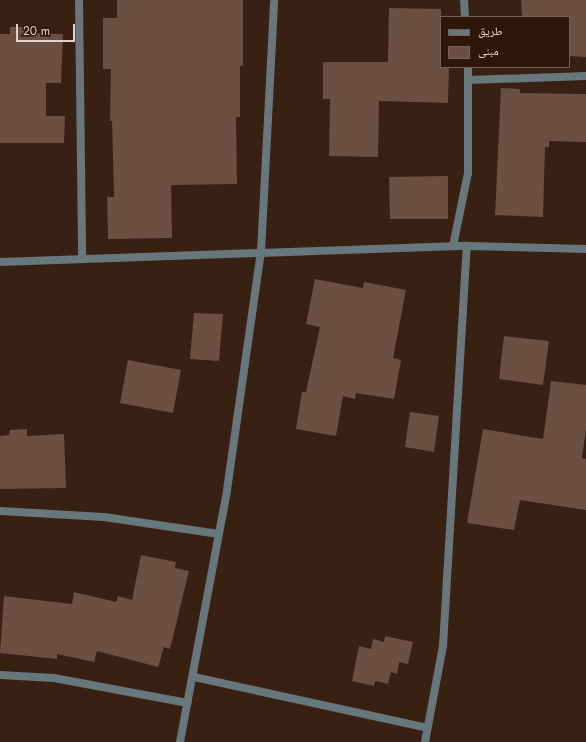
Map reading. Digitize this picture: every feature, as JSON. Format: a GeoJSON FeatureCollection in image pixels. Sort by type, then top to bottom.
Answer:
{"type":"FeatureCollection","features":[{"type":"Feature","properties":{"kind":"street"},"geometry":{"type":"LineString","coordinates":[[79,0],[82,259]]}},
{"type":"Feature","properties":{"kind":"street"},"geometry":{"type":"LineString","coordinates":[[180,742],[194,677],[219,534],[261,252],[274,0]]}},
{"type":"Feature","properties":{"kind":"street"},"geometry":{"type":"LineString","coordinates":[[464,0],[465,16]]}},
{"type":"Feature","properties":{"kind":"street"},"geometry":{"type":"LineString","coordinates":[[453,246],[468,172],[468,68]]}},
{"type":"Feature","properties":{"kind":"street"},"geometry":{"type":"LineString","coordinates":[[468,80],[586,76]]}},
{"type":"Feature","properties":{"kind":"street"},"geometry":{"type":"LineString","coordinates":[[0,262],[453,246],[586,249]]}},
{"type":"Feature","properties":{"kind":"street"},"geometry":{"type":"LineString","coordinates":[[425,742],[443,646],[467,246]]}},
{"type":"Feature","properties":{"kind":"street"},"geometry":{"type":"LineString","coordinates":[[0,511],[104,517],[219,534]]}},
{"type":"Feature","properties":{"kind":"street"},"geometry":{"type":"LineString","coordinates":[[0,675],[54,678],[188,703]]}},
{"type":"Feature","properties":{"kind":"street"},"geometry":{"type":"LineString","coordinates":[[194,677],[427,728]]}},
{"type":"Feature","properties":{"kind":"building"},"geometry":{"type":"Polygon","coordinates":[[[117,0],[243,0],[243,66],[240,66],[240,117],[236,117],[237,184],[171,185],[172,238],[108,239],[107,197],[114,197],[112,121],[110,121],[111,69],[103,69],[103,18],[117,18],[117,0]]]}},
{"type":"Feature","properties":{"kind":"building"},"geometry":{"type":"Polygon","coordinates":[[[521,0],[586,0],[586,57],[570,56],[570,16],[522,16],[521,0]]]}},
{"type":"Feature","properties":{"kind":"building"},"geometry":{"type":"Polygon","coordinates":[[[389,8],[441,9],[440,68],[449,68],[448,103],[379,101],[378,157],[329,156],[330,99],[323,99],[323,62],[388,62],[389,8]]]}},
{"type":"Feature","properties":{"kind":"building"},"geometry":{"type":"Polygon","coordinates":[[[10,27],[27,27],[26,33],[63,34],[61,83],[46,83],[46,116],[65,116],[64,143],[0,143],[0,34],[10,34],[10,27]]]}},
{"type":"Feature","properties":{"kind":"building"},"geometry":{"type":"Polygon","coordinates":[[[501,88],[520,89],[520,93],[586,94],[586,142],[549,141],[549,147],[545,147],[543,217],[495,215],[501,88]]]}},
{"type":"Feature","properties":{"kind":"building"},"geometry":{"type":"Polygon","coordinates":[[[448,176],[448,219],[390,219],[389,177],[448,176]]]}},
{"type":"Feature","properties":{"kind":"building"},"geometry":{"type":"Polygon","coordinates":[[[315,279],[363,288],[364,282],[406,290],[393,358],[401,360],[394,399],[356,393],[355,399],[343,396],[336,436],[296,429],[302,392],[306,392],[320,327],[306,324],[315,279]]]}},
{"type":"Feature","properties":{"kind":"building"},"geometry":{"type":"Polygon","coordinates":[[[194,313],[223,314],[219,361],[190,359],[194,313]]]}},
{"type":"Feature","properties":{"kind":"building"},"geometry":{"type":"Polygon","coordinates":[[[504,336],[549,341],[543,385],[499,379],[504,336]]]}},
{"type":"Feature","properties":{"kind":"building"},"geometry":{"type":"Polygon","coordinates":[[[128,360],[181,370],[173,413],[120,403],[128,360]]]}},
{"type":"Feature","properties":{"kind":"building"},"geometry":{"type":"Polygon","coordinates":[[[551,381],[586,385],[586,429],[582,458],[586,459],[586,510],[520,500],[514,530],[467,523],[483,429],[543,439],[551,381]]]}},
{"type":"Feature","properties":{"kind":"building"},"geometry":{"type":"Polygon","coordinates":[[[410,412],[439,416],[434,452],[405,447],[410,412]]]}},
{"type":"Feature","properties":{"kind":"building"},"geometry":{"type":"Polygon","coordinates":[[[27,429],[27,436],[64,434],[66,488],[0,489],[0,436],[9,435],[10,430],[27,429]]]}},
{"type":"Feature","properties":{"kind":"building"},"geometry":{"type":"Polygon","coordinates":[[[141,555],[176,562],[175,568],[189,571],[170,649],[164,647],[158,667],[97,651],[94,662],[57,654],[57,659],[0,653],[4,596],[72,604],[74,592],[116,602],[118,596],[132,600],[141,555]]]}},
{"type":"Feature","properties":{"kind":"building"},"geometry":{"type":"Polygon","coordinates":[[[385,636],[413,642],[408,664],[399,662],[397,674],[391,672],[388,684],[375,681],[374,686],[352,681],[359,646],[371,649],[373,639],[384,642],[385,636]]]}}]}
